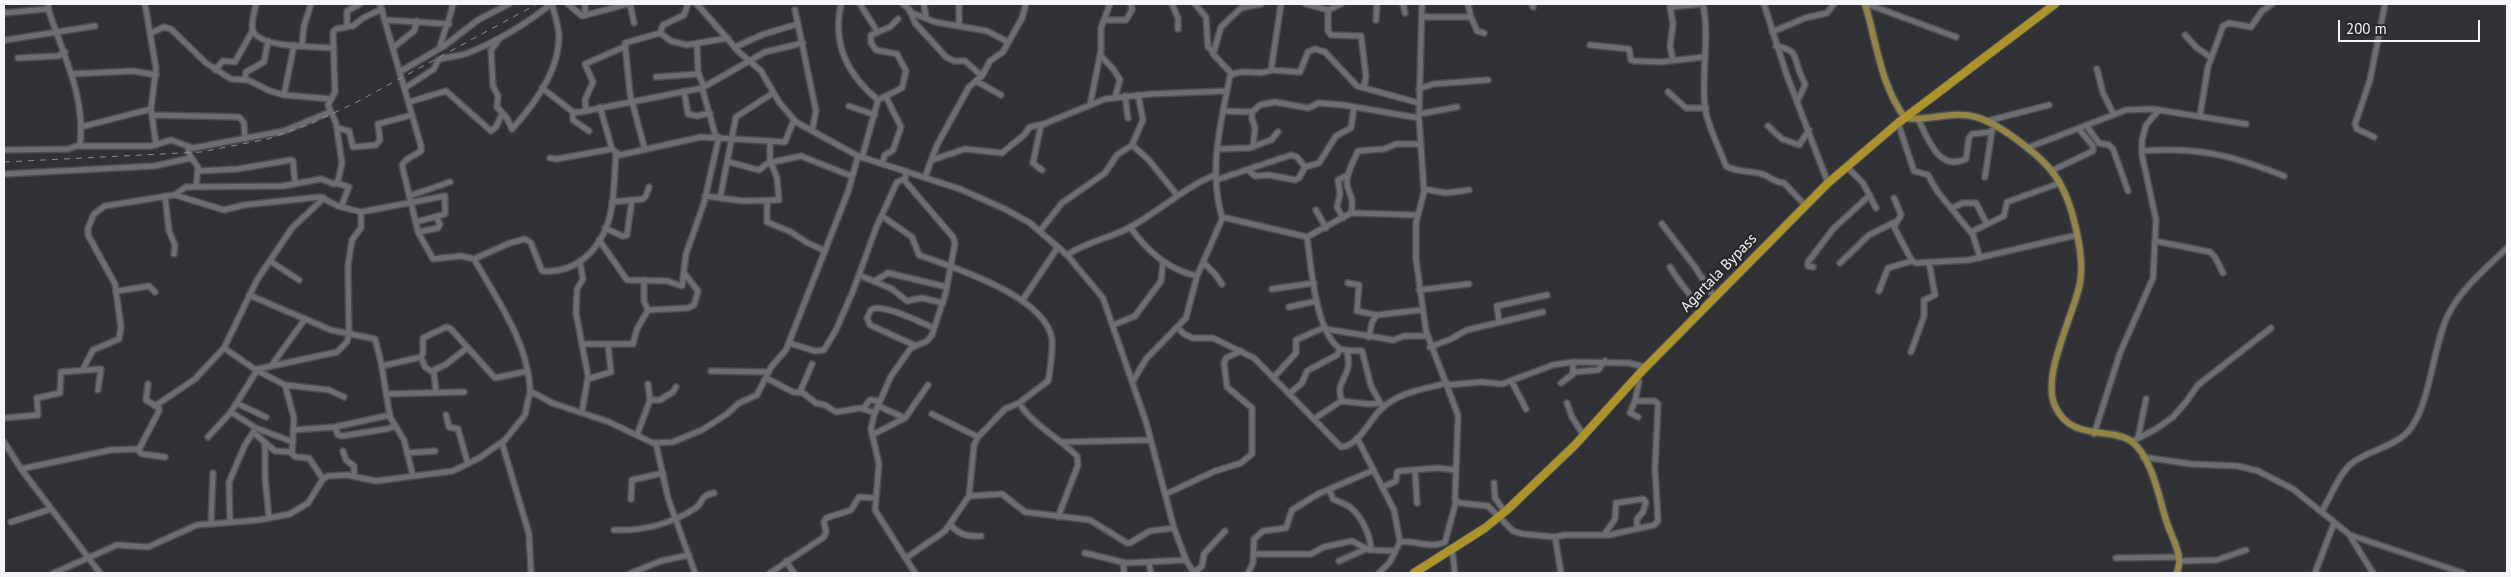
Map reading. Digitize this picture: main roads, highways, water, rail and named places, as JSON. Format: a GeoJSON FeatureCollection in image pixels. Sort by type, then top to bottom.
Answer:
{"type":"FeatureCollection","features":[{"type":"Feature","properties":{"kind":"highway","name":"Agartala Bypass"},"geometry":{"type":"LineString","coordinates":[[1414,573],[1502,515],[1584,436],[1637,376],[1828,183],[1901,121],[2055,4]]}},
{"type":"Feature","properties":{"kind":"main road"},"geometry":{"type":"LineString","coordinates":[[1866,4],[1884,77],[1901,121],[1960,114],[1991,126],[2027,148],[2052,171],[2060,183],[2077,235],[2082,274],[2058,351],[2052,392],[2055,407],[2066,420],[2076,427],[2094,434],[2118,437],[2131,442],[2143,457],[2156,483],[2179,559],[2177,573]]}},
{"type":"Feature","properties":{"kind":"railway"},"geometry":{"type":"LineString","coordinates":[[4,162],[201,152],[268,139],[310,124],[355,103],[537,4]]}}]}
